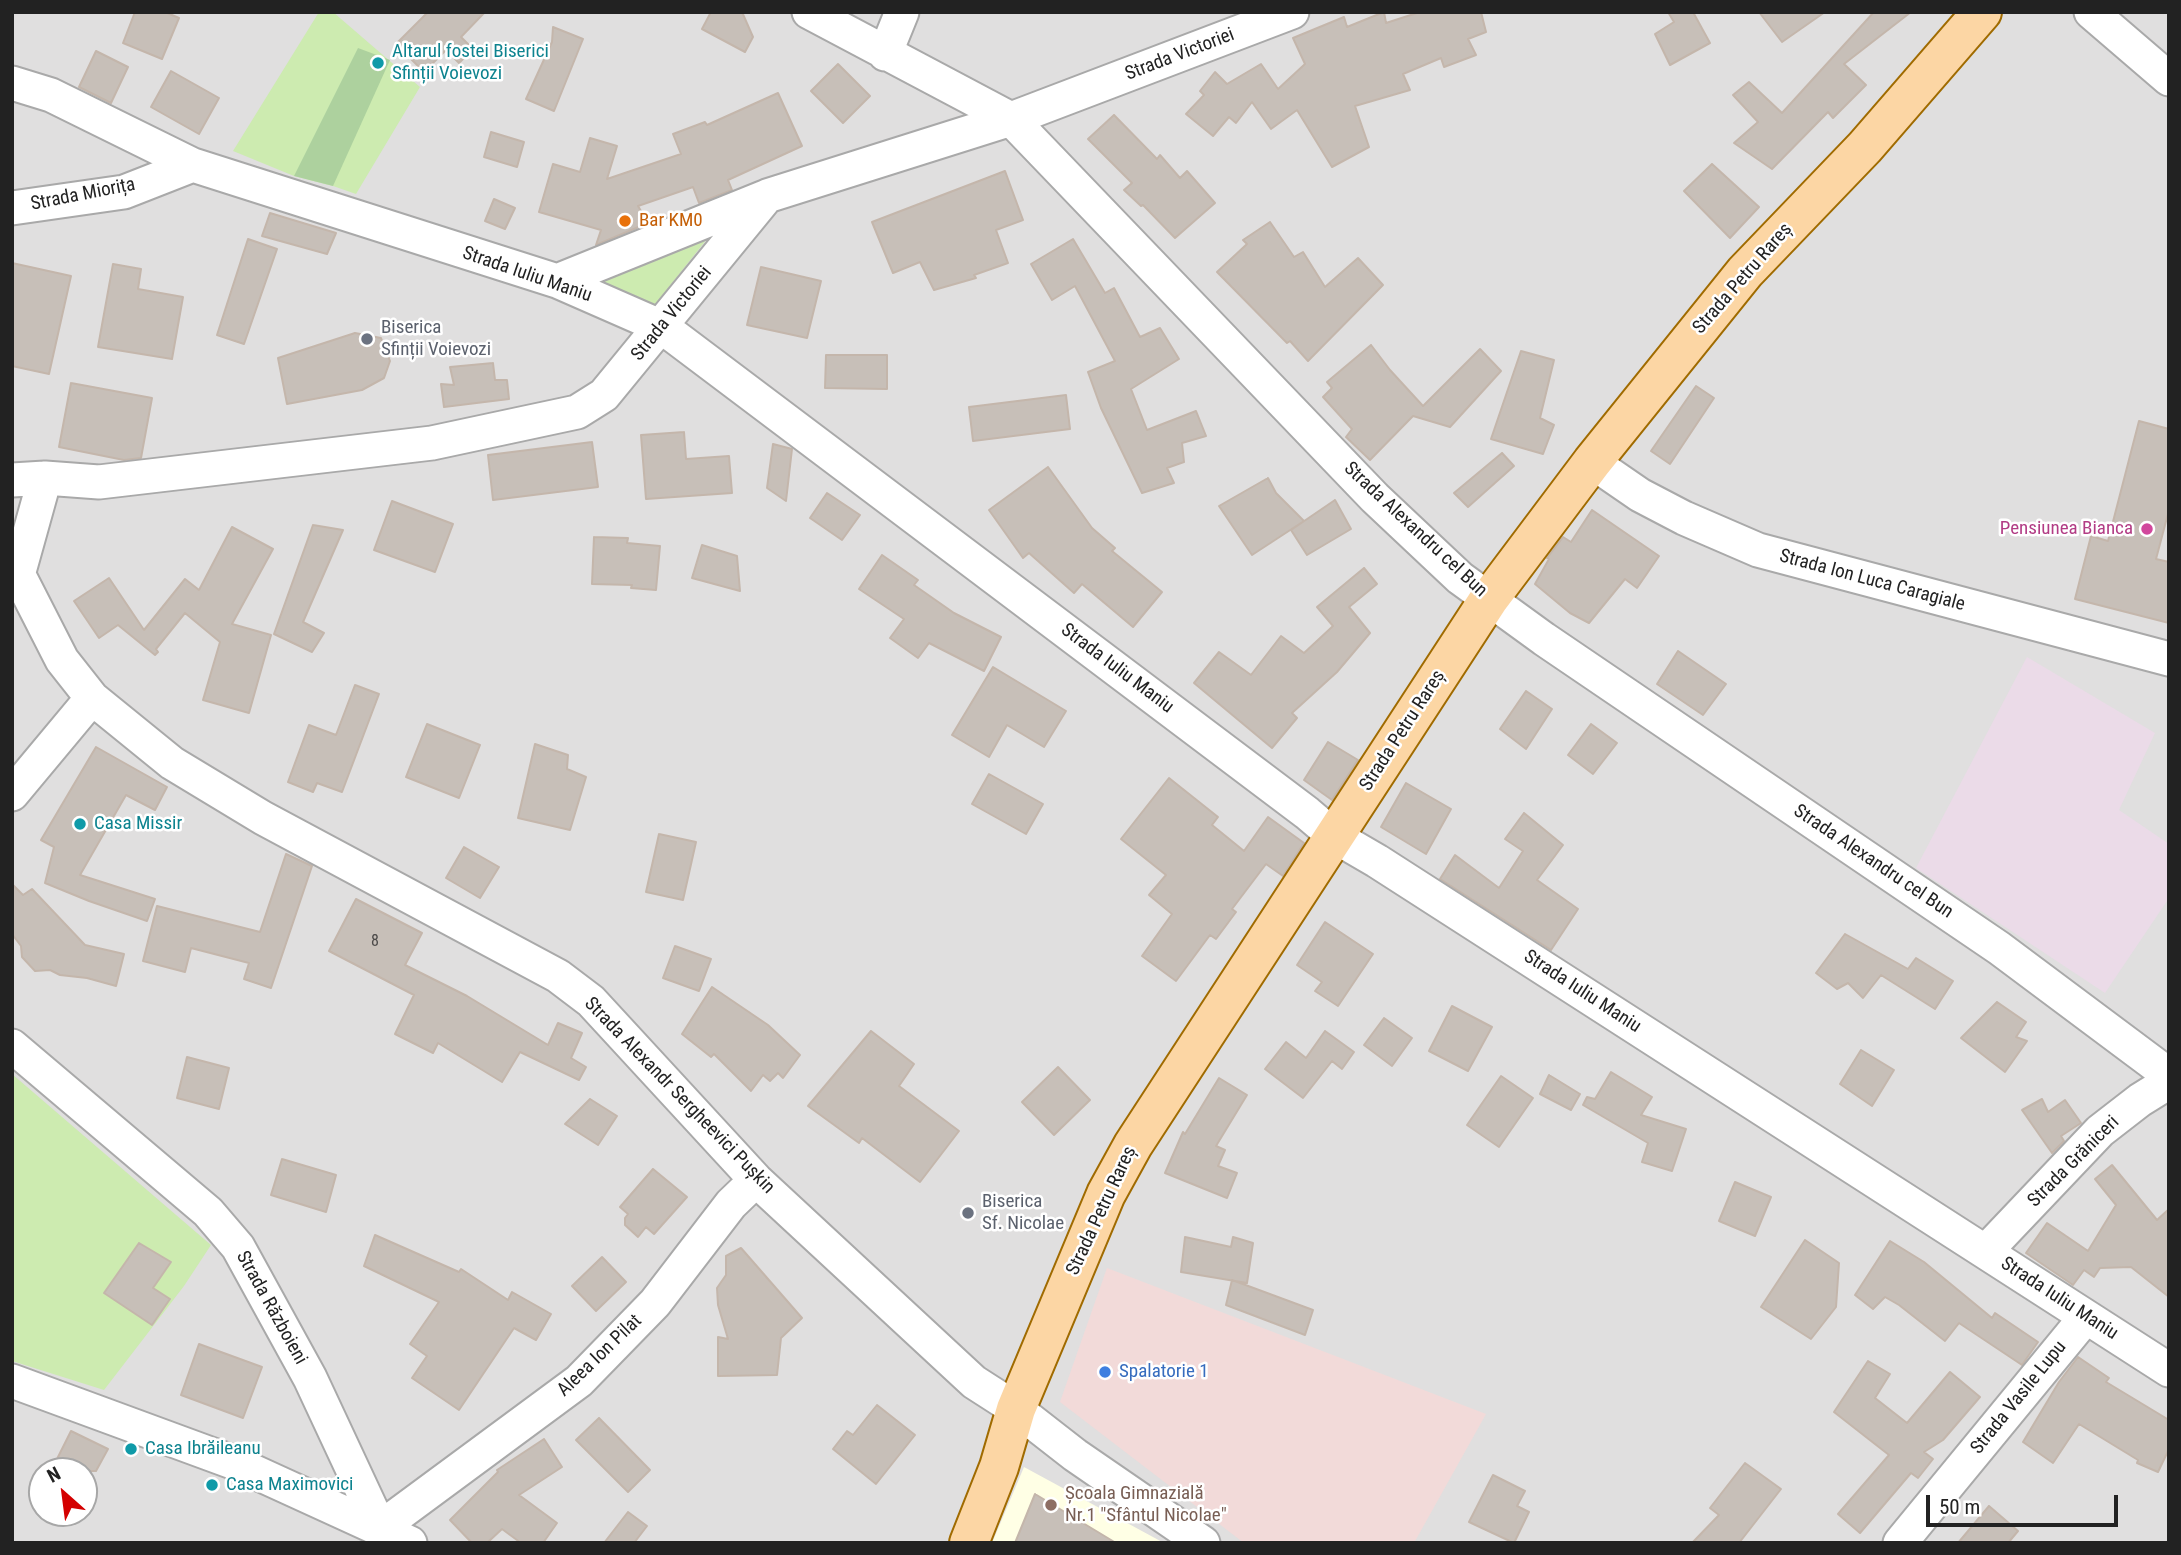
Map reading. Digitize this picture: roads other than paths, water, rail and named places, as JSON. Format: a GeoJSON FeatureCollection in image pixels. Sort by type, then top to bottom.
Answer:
{"type":"FeatureCollection","features":[{"type":"Feature","properties":{"kind":"main road","name":"Strada Petru Rareș"},"geometry":{"type":"LineString","coordinates":[[969,1543],[999,1467],[1016,1409],[1106,1194],[1133,1145],[1489,599],[1592,462],[1745,272],[1865,147],[1982,12]]}},
{"type":"Feature","properties":{"kind":"street","name":"Strada Alexandru cel Bun"},"geometry":{"type":"LineString","coordinates":[[808,12],[1011,119],[1375,498],[1460,578],[1999,948],[2169,1075]]}},
{"type":"Feature","properties":{"kind":"street"},"geometry":{"type":"LineString","coordinates":[[885,54],[902,12]]}},
{"type":"Feature","properties":{"kind":"street","name":"Strada Victoriei"},"geometry":{"type":"LineString","coordinates":[[28,479],[99,482],[418,445],[577,412],[604,395],[767,196],[1011,119],[1292,12]]}},
{"type":"Feature","properties":{"kind":"street"},"geometry":{"type":"LineString","coordinates":[[2091,12],[2169,79]]}},
{"type":"Feature","properties":{"kind":"street","name":"Strada Iuliu Maniu"},"geometry":{"type":"LineString","coordinates":[[12,83],[51,95],[193,165],[557,281],[662,327],[1296,804],[1334,836],[1401,876],[2169,1370]]}},
{"type":"Feature","properties":{"kind":"street","name":"Strada Miorița"},"geometry":{"type":"LineString","coordinates":[[12,208],[124,192],[193,165]]}},
{"type":"Feature","properties":{"kind":"street"},"geometry":{"type":"LineString","coordinates":[[557,281],[767,196]]}},
{"type":"Feature","properties":{"kind":"street","name":"Strada Ion Luca Caragiale"},"geometry":{"type":"LineString","coordinates":[[1592,462],[1640,495],[1684,518],[1758,550],[2169,659]]}},
{"type":"Feature","properties":{"kind":"street"},"geometry":{"type":"LineString","coordinates":[[15,569],[28,479]]}},
{"type":"Feature","properties":{"kind":"street","name":"Strada Alexandr Sergheevici Pușkin"},"geometry":{"type":"LineString","coordinates":[[15,569],[62,660],[92,698],[172,763],[229,797],[558,976],[591,1001],[756,1180],[974,1382],[1203,1543]]}},
{"type":"Feature","properties":{"kind":"street"},"geometry":{"type":"LineString","coordinates":[[12,794],[92,698]]}},
{"type":"Feature","properties":{"kind":"street","name":"Strada Războieni"},"geometry":{"type":"LineString","coordinates":[[12,1046],[208,1212],[238,1247],[310,1378],[380,1528]]}},
{"type":"Feature","properties":{"kind":"street","name":"Strada Grăniceri"},"geometry":{"type":"LineString","coordinates":[[1986,1251],[2100,1131],[2140,1100],[2169,1082]]}},
{"type":"Feature","properties":{"kind":"street","name":"Aleea Ion Pilat"},"geometry":{"type":"LineString","coordinates":[[380,1528],[579,1381],[655,1303],[731,1204],[756,1180]]}},
{"type":"Feature","properties":{"kind":"street","name":"Strada Vasile Lupu"},"geometry":{"type":"LineString","coordinates":[[1900,1543],[2085,1318]]}},
{"type":"Feature","properties":{"kind":"street"},"geometry":{"type":"LineString","coordinates":[[12,1381],[235,1463],[410,1543]]}},
{"type":"Feature","properties":{"kind":"place","name":"Altarul fostei Biserici Sfinții Voievozi"},"geometry":{"type":"Point","coordinates":[378,63]}},
{"type":"Feature","properties":{"kind":"place","name":"Bar KM0"},"geometry":{"type":"Point","coordinates":[625,221]}},
{"type":"Feature","properties":{"kind":"place","name":"Biserica Sfinții Voievozi"},"geometry":{"type":"Point","coordinates":[367,339]}},
{"type":"Feature","properties":{"kind":"place","name":"Pensiunea Bianca"},"geometry":{"type":"Point","coordinates":[2147,529]}},
{"type":"Feature","properties":{"kind":"place","name":"Casa Missir"},"geometry":{"type":"Point","coordinates":[80,824]}},
{"type":"Feature","properties":{"kind":"place","name":"Biserica Sf. Nicolae"},"geometry":{"type":"Point","coordinates":[968,1213]}},
{"type":"Feature","properties":{"kind":"place","name":"Spalatorie 1"},"geometry":{"type":"Point","coordinates":[1105,1372]}},
{"type":"Feature","properties":{"kind":"place","name":"Casa Ibrăileanu"},"geometry":{"type":"Point","coordinates":[131,1449]}},
{"type":"Feature","properties":{"kind":"place","name":"Casa Maximovici"},"geometry":{"type":"Point","coordinates":[212,1485]}},
{"type":"Feature","properties":{"kind":"place","name":"Școala Gimnazială Nr.1 \"Sfântul Nicolae\""},"geometry":{"type":"Point","coordinates":[1051,1505]}}]}
